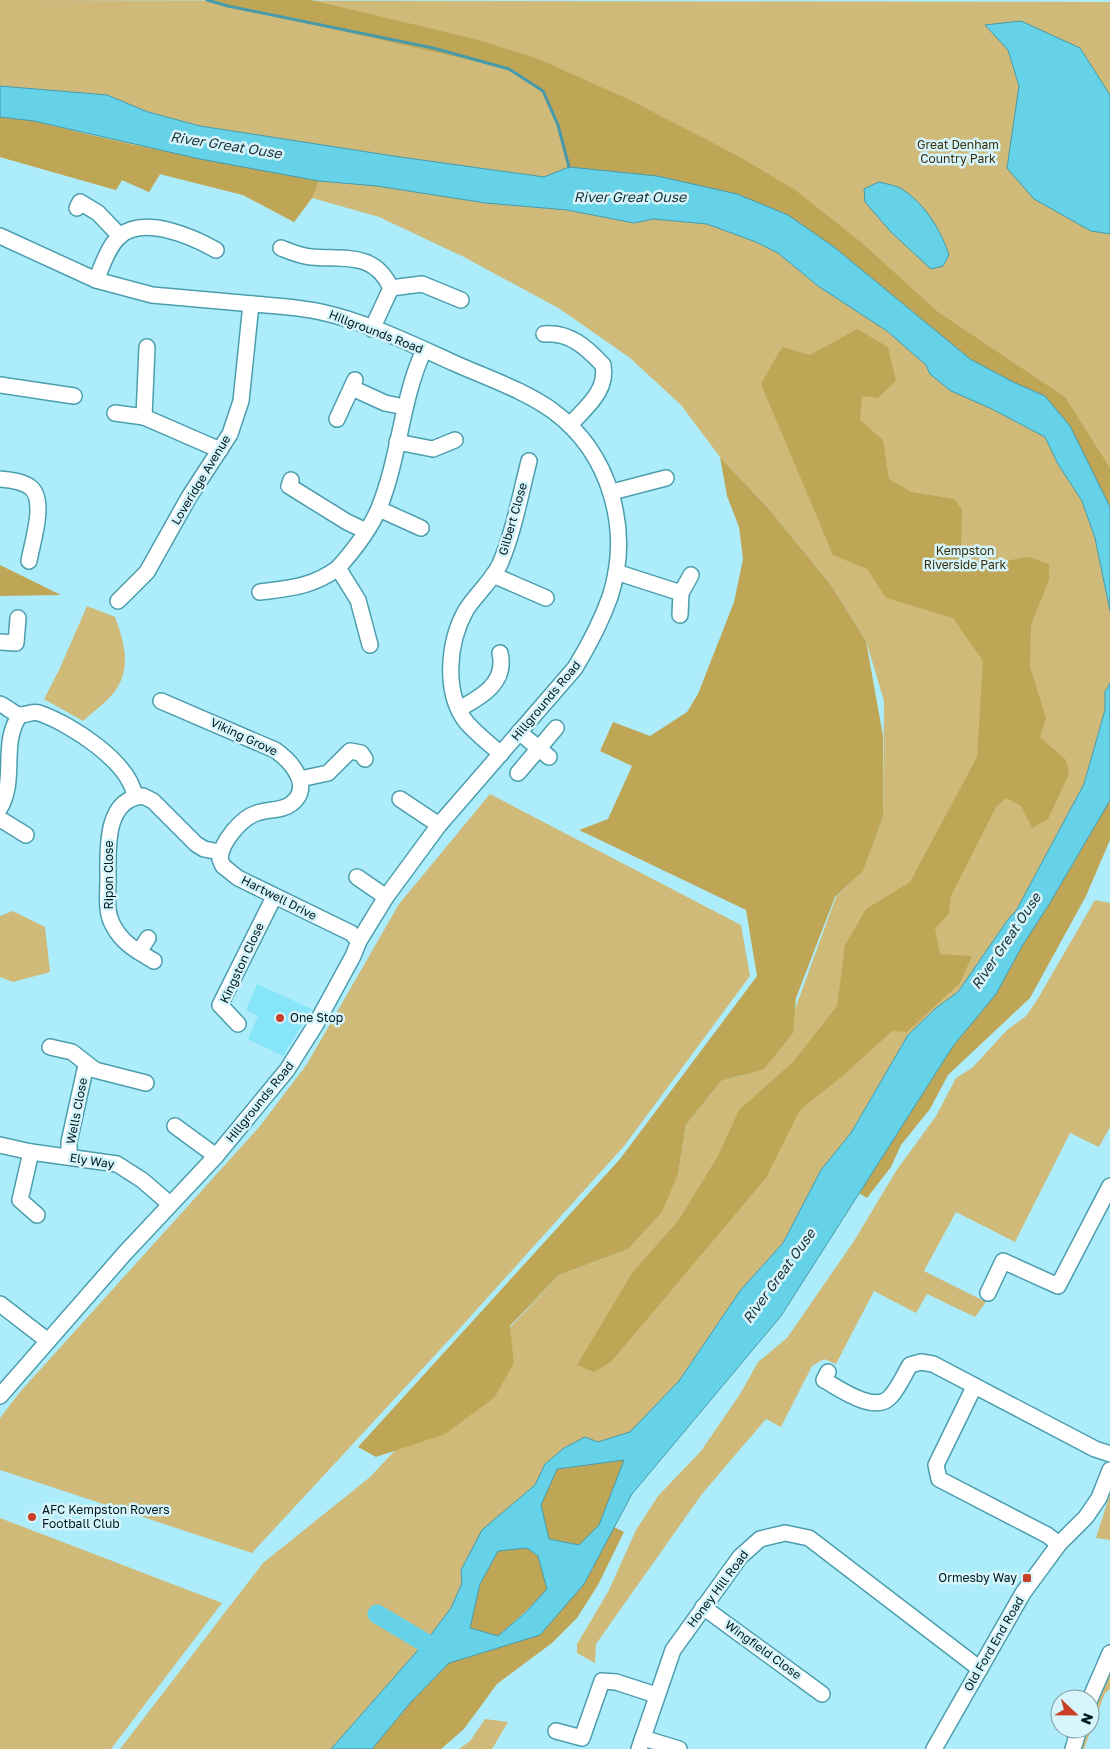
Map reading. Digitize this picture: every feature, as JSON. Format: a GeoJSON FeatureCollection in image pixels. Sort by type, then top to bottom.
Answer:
{"type":"FeatureCollection","features":[{"type":"Feature","properties":{"kind":"street"},"geometry":{"type":"LineString","coordinates":[[77,203],[98,213],[120,236]]}},
{"type":"Feature","properties":{"kind":"street"},"geometry":{"type":"LineString","coordinates":[[96,280],[112,247],[120,236],[131,229],[172,230],[212,244]]}},
{"type":"Feature","properties":{"kind":"street","name":"Hillgrounds Road"},"geometry":{"type":"LineString","coordinates":[[0,236],[96,280],[152,295],[320,312],[372,329],[424,350],[534,399],[570,425],[593,453],[612,492],[618,531],[616,572],[602,618],[575,668],[439,825],[386,896],[359,941],[353,956],[316,1024],[287,1070],[216,1156],[170,1204],[0,1396]]}},
{"type":"Feature","properties":{"kind":"street"},"geometry":{"type":"LineString","coordinates":[[288,248],[311,257],[347,258],[367,262],[386,276],[391,288],[372,329]]}},
{"type":"Feature","properties":{"kind":"street"},"geometry":{"type":"LineString","coordinates":[[391,288],[422,284],[455,294]]}},
{"type":"Feature","properties":{"kind":"street","name":"Loveridge Avenue"},"geometry":{"type":"LineString","coordinates":[[118,601],[138,591],[189,497],[230,434],[241,401],[251,304]]}},
{"type":"Feature","properties":{"kind":"street"},"geometry":{"type":"LineString","coordinates":[[544,334],[556,333],[569,336],[604,365],[604,383],[598,394],[570,425]]}},
{"type":"Feature","properties":{"kind":"street"},"geometry":{"type":"LineString","coordinates":[[144,417],[147,347]]}},
{"type":"Feature","properties":{"kind":"street"},"geometry":{"type":"LineString","coordinates":[[260,592],[302,587],[325,577],[338,568],[366,532],[379,509],[398,442],[404,407],[414,370],[424,350]]}},
{"type":"Feature","properties":{"kind":"street"},"geometry":{"type":"LineString","coordinates":[[337,419],[354,384],[385,403],[404,407]]}},
{"type":"Feature","properties":{"kind":"street"},"geometry":{"type":"LineString","coordinates":[[0,385],[74,396]]}},
{"type":"Feature","properties":{"kind":"street"},"geometry":{"type":"LineString","coordinates":[[115,413],[144,417],[220,450]]}},
{"type":"Feature","properties":{"kind":"street"},"geometry":{"type":"LineString","coordinates":[[398,442],[433,449],[455,440]]}},
{"type":"Feature","properties":{"kind":"street","name":"Gilbert Close"},"geometry":{"type":"LineString","coordinates":[[501,754],[467,722],[459,709],[451,675],[454,642],[467,609],[493,575],[510,538],[529,461]]}},
{"type":"Feature","properties":{"kind":"street"},"geometry":{"type":"LineString","coordinates":[[612,492],[660,477]]}},
{"type":"Feature","properties":{"kind":"street"},"geometry":{"type":"LineString","coordinates":[[0,479],[28,485],[38,497],[38,508],[28,561]]}},
{"type":"Feature","properties":{"kind":"street"},"geometry":{"type":"LineString","coordinates":[[291,480],[289,486],[366,532]]}},
{"type":"Feature","properties":{"kind":"street"},"geometry":{"type":"LineString","coordinates":[[379,509],[421,528]]}},
{"type":"Feature","properties":{"kind":"street"},"geometry":{"type":"LineString","coordinates":[[338,568],[358,600],[370,645]]}},
{"type":"Feature","properties":{"kind":"street"},"geometry":{"type":"LineString","coordinates":[[616,572],[681,593]]}},
{"type":"Feature","properties":{"kind":"street"},"geometry":{"type":"LineString","coordinates":[[493,575],[546,598]]}},
{"type":"Feature","properties":{"kind":"street"},"geometry":{"type":"LineString","coordinates":[[680,615],[681,593],[691,575]]}},
{"type":"Feature","properties":{"kind":"street"},"geometry":{"type":"LineString","coordinates":[[0,642],[16,643],[18,618]]}},
{"type":"Feature","properties":{"kind":"street"},"geometry":{"type":"LineString","coordinates":[[459,709],[486,693],[498,677],[505,660]]}},
{"type":"Feature","properties":{"kind":"street","name":"Viking Grove"},"geometry":{"type":"LineString","coordinates":[[161,701],[176,713],[276,750],[288,759],[300,779]]}},
{"type":"Feature","properties":{"kind":"street"},"geometry":{"type":"LineString","coordinates":[[0,704],[20,715],[36,712],[77,732],[126,774],[134,786],[136,797],[143,796],[153,801],[196,844],[204,849],[220,852],[244,820],[257,813],[285,807],[292,803],[301,788],[300,779],[328,773],[350,751],[361,753],[365,759]]}},
{"type":"Feature","properties":{"kind":"street"},"geometry":{"type":"LineString","coordinates":[[0,808],[8,790],[10,734],[20,715]]}},
{"type":"Feature","properties":{"kind":"street"},"geometry":{"type":"LineString","coordinates":[[518,773],[544,752],[556,728]]}},
{"type":"Feature","properties":{"kind":"street"},"geometry":{"type":"LineString","coordinates":[[519,732],[544,752]]}},
{"type":"Feature","properties":{"kind":"street","name":"Ripon Close"},"geometry":{"type":"LineString","coordinates":[[136,797],[129,800],[120,809],[109,830],[109,917],[121,939],[154,962]]}},
{"type":"Feature","properties":{"kind":"street"},"geometry":{"type":"LineString","coordinates":[[400,799],[439,825]]}},
{"type":"Feature","properties":{"kind":"street"},"geometry":{"type":"LineString","coordinates":[[0,819],[26,835]]}},
{"type":"Feature","properties":{"kind":"street","name":"Hartwell Drive"},"geometry":{"type":"LineString","coordinates":[[220,852],[223,866],[238,878],[351,933],[359,941]]}},
{"type":"Feature","properties":{"kind":"street"},"geometry":{"type":"LineString","coordinates":[[357,876],[386,896]]}},
{"type":"Feature","properties":{"kind":"street","name":"Kingston Close"},"geometry":{"type":"LineString","coordinates":[[238,1024],[220,1005],[274,897]]}},
{"type":"Feature","properties":{"kind":"street"},"geometry":{"type":"LineString","coordinates":[[139,952],[148,938]]}},
{"type":"Feature","properties":{"kind":"street","name":"Wells Close"},"geometry":{"type":"LineString","coordinates":[[50,1047],[72,1052],[81,1058],[86,1065],[96,1070],[146,1083]]}},
{"type":"Feature","properties":{"kind":"street","name":"Wells Close"},"geometry":{"type":"LineString","coordinates":[[69,1157],[69,1142],[86,1065]]}},
{"type":"Feature","properties":{"kind":"street"},"geometry":{"type":"LineString","coordinates":[[175,1126],[216,1156]]}},
{"type":"Feature","properties":{"kind":"street","name":"Ely Way"},"geometry":{"type":"LineString","coordinates":[[0,1145],[31,1152],[117,1164],[142,1180],[170,1204]]}},
{"type":"Feature","properties":{"kind":"street"},"geometry":{"type":"LineString","coordinates":[[31,1152],[23,1177],[20,1200],[37,1215]]}},
{"type":"Feature","properties":{"kind":"street"},"geometry":{"type":"LineString","coordinates":[[988,1293],[1003,1261],[1058,1286],[1110,1186]]}},
{"type":"Feature","properties":{"kind":"street"},"geometry":{"type":"LineString","coordinates":[[0,1304],[48,1342]]}},
{"type":"Feature","properties":{"kind":"street"},"geometry":{"type":"LineString","coordinates":[[822,1376],[868,1403],[880,1403],[891,1398],[910,1366],[921,1362],[933,1364],[974,1388],[1095,1449],[1110,1454]]}},
{"type":"Feature","properties":{"kind":"street"},"geometry":{"type":"LineString","coordinates":[[974,1388],[936,1465],[939,1479],[1047,1534],[1059,1544]]}},
{"type":"Feature","properties":{"kind":"street","name":"Old Ford End Road"},"geometry":{"type":"LineString","coordinates":[[934,1749],[1023,1593],[1059,1544],[1086,1517],[1099,1498],[1110,1470]]}},
{"type":"Feature","properties":{"kind":"street","name":"Honey Hill Road"},"geometry":{"type":"LineString","coordinates":[[640,1743],[673,1650],[740,1557],[760,1539],[785,1533],[809,1538],[980,1668]]}},
{"type":"Feature","properties":{"kind":"street","name":"Wingfield Close"},"geometry":{"type":"LineString","coordinates":[[704,1607],[822,1694]]}},
{"type":"Feature","properties":{"kind":"street"},"geometry":{"type":"LineString","coordinates":[[1094,1689],[1110,1654]]}},
{"type":"Feature","properties":{"kind":"street"},"geometry":{"type":"LineString","coordinates":[[556,1731],[582,1738],[602,1681],[616,1682],[656,1695]]}},
{"type":"Feature","properties":{"kind":"street"},"geometry":{"type":"LineString","coordinates":[[640,1743],[679,1749]]}},
{"type":"Feature","properties":{"kind":"shaded area"},"geometry":{"type":"Polygon","coordinates":[[[257,984],[312,1009],[283,1056],[248,1039],[258,1016],[246,1010],[257,984]]]}},
{"type":"Feature","properties":{"kind":"green space","name":"Great Denham Country Park"},"geometry":{"type":"Polygon","coordinates":[[[0,0],[1110,2],[1110,507],[1070,426],[894,296],[569,167],[544,177],[400,157],[200,126],[148,112],[107,95],[0,86],[0,0]]]}},
{"type":"Feature","properties":{"kind":"green space"},"geometry":{"type":"Polygon","coordinates":[[[207,0],[311,0],[475,39],[536,58],[628,99],[738,156],[794,189],[862,243],[938,312],[1065,397],[1110,468],[1110,507],[1045,396],[1013,382],[970,359],[834,247],[657,176],[569,167],[558,125],[543,91],[509,69],[207,0]]]}},
{"type":"Feature","properties":{"kind":"green space","name":"Kempston Riverside Park"},"geometry":{"type":"Polygon","coordinates":[[[0,117],[319,181],[377,186],[486,203],[567,210],[634,223],[653,219],[707,224],[756,242],[778,253],[818,286],[887,331],[926,365],[930,374],[951,391],[992,409],[1045,437],[1058,464],[1082,501],[1095,538],[1110,611],[1110,683],[1105,692],[1105,710],[1084,784],[1016,911],[1009,918],[958,992],[936,1008],[908,1035],[851,1133],[821,1170],[783,1243],[740,1291],[679,1381],[631,1432],[598,1442],[545,1464],[535,1485],[461,1570],[462,1583],[451,1608],[427,1640],[331,1749],[120,1749],[263,1563],[370,1477],[559,1275],[628,1249],[678,1174],[686,1125],[721,1081],[743,1075],[795,1009],[836,897],[863,870],[883,817],[884,701],[866,641],[831,585],[769,509],[720,457],[681,405],[630,358],[560,309],[464,257],[379,217],[312,198],[294,222],[243,195],[160,174],[149,192],[122,180],[116,190],[0,157],[0,117]]]}},
{"type":"Feature","properties":{"kind":"green space"},"geometry":{"type":"Polygon","coordinates":[[[0,117],[34,121],[132,145],[319,181],[312,198],[294,222],[243,195],[160,174],[149,192],[122,180],[116,190],[0,157],[0,117]]]}},
{"type":"Feature","properties":{"kind":"green space"},"geometry":{"type":"Polygon","coordinates":[[[857,329],[888,347],[896,381],[878,398],[862,396],[860,420],[883,440],[889,479],[911,492],[954,499],[962,509],[961,552],[971,561],[1011,560],[1029,557],[1049,564],[1049,580],[1031,625],[1030,667],[1046,718],[1040,737],[1066,760],[1069,774],[1048,819],[1032,828],[1021,806],[1006,798],[996,807],[951,896],[949,913],[935,929],[940,954],[972,956],[960,983],[907,1032],[892,1031],[845,1074],[800,1110],[766,1178],[611,1362],[594,1372],[577,1365],[632,1273],[678,1221],[718,1156],[739,1110],[793,1062],[837,1006],[845,945],[866,909],[910,882],[977,757],[983,661],[953,618],[886,598],[867,569],[833,555],[761,384],[782,347],[810,355],[857,329]]]}},
{"type":"Feature","properties":{"kind":"green space"},"geometry":{"type":"Polygon","coordinates":[[[720,457],[769,509],[831,585],[866,641],[883,736],[883,817],[863,871],[835,897],[796,998],[793,1033],[764,1069],[721,1081],[686,1125],[678,1174],[662,1212],[628,1249],[559,1275],[510,1326],[514,1363],[494,1398],[445,1434],[376,1457],[358,1447],[620,1159],[757,976],[746,910],[579,830],[608,819],[632,766],[600,751],[613,722],[650,736],[687,712],[698,694],[734,602],[743,559],[739,527],[727,496],[720,457]]]}},
{"type":"Feature","properties":{"kind":"green space"},"geometry":{"type":"Polygon","coordinates":[[[0,565],[61,595],[0,596],[0,565]]]}},
{"type":"Feature","properties":{"kind":"green space"},"geometry":{"type":"Polygon","coordinates":[[[87,606],[115,617],[121,634],[125,661],[122,679],[117,688],[106,701],[83,721],[44,699],[87,606]]]}},
{"type":"Feature","properties":{"kind":"green space"},"geometry":{"type":"Polygon","coordinates":[[[490,794],[741,925],[750,976],[625,1145],[461,1327],[252,1553],[0,1470],[0,1418],[20,1392],[260,1126],[307,1064],[399,904],[490,794]]]}},
{"type":"Feature","properties":{"kind":"green space"},"geometry":{"type":"Polygon","coordinates":[[[1110,800],[1110,840],[1086,896],[1030,998],[948,1075],[930,1109],[901,1145],[891,1167],[867,1198],[859,1193],[953,1046],[996,994],[1022,946],[1048,906],[1110,800]]]}},
{"type":"Feature","properties":{"kind":"green space"},"geometry":{"type":"Polygon","coordinates":[[[1095,900],[1110,903],[1110,1127],[1099,1147],[1070,1133],[1015,1242],[956,1212],[924,1271],[986,1302],[975,1317],[927,1294],[916,1313],[874,1291],[836,1364],[824,1359],[812,1366],[781,1427],[766,1419],[702,1494],[596,1644],[595,1663],[577,1653],[577,1644],[608,1592],[636,1530],[658,1496],[701,1451],[740,1394],[758,1362],[787,1338],[854,1241],[896,1171],[936,1116],[956,1078],[972,1068],[1007,1030],[1026,1016],[1095,900]]]}},
{"type":"Feature","properties":{"kind":"green space"},"geometry":{"type":"Polygon","coordinates":[[[13,911],[45,927],[50,972],[13,982],[0,977],[0,916],[13,911]]]}},
{"type":"Feature","properties":{"kind":"green space"},"geometry":{"type":"Polygon","coordinates":[[[625,1460],[599,1525],[579,1545],[549,1539],[541,1505],[557,1469],[625,1460]]]}},
{"type":"Feature","properties":{"kind":"green space"},"geometry":{"type":"Polygon","coordinates":[[[1110,1494],[1110,1540],[1096,1538],[1110,1494]]]}},
{"type":"Feature","properties":{"kind":"green space"},"geometry":{"type":"Polygon","coordinates":[[[0,1518],[222,1603],[111,1749],[0,1749],[0,1518]]]}},
{"type":"Feature","properties":{"kind":"green space"},"geometry":{"type":"Polygon","coordinates":[[[614,1527],[624,1532],[598,1585],[577,1618],[552,1643],[497,1684],[464,1729],[441,1749],[372,1749],[410,1703],[449,1663],[540,1634],[584,1584],[614,1527]]]}},
{"type":"Feature","properties":{"kind":"green space"},"geometry":{"type":"Polygon","coordinates":[[[527,1548],[538,1556],[548,1589],[498,1636],[469,1628],[480,1584],[498,1551],[527,1548]]]}},
{"type":"Feature","properties":{"kind":"green space"},"geometry":{"type":"Polygon","coordinates":[[[1110,1663],[1110,1689],[1105,1693],[1100,1706],[1100,1689],[1098,1689],[1110,1663]]]}},
{"type":"Feature","properties":{"kind":"green space"},"geometry":{"type":"Polygon","coordinates":[[[485,1719],[508,1722],[492,1749],[459,1749],[470,1741],[485,1719]]]}},
{"type":"Feature","properties":{"kind":"green space"},"geometry":{"type":"Polygon","coordinates":[[[1081,1739],[1088,1739],[1084,1749],[1079,1749],[1081,1739]]]}},
{"type":"Feature","properties":{"kind":"water"},"geometry":{"type":"Polygon","coordinates":[[[1021,21],[1080,48],[1110,95],[1110,234],[1091,231],[1034,199],[1007,168],[1019,86],[1008,50],[985,25],[1021,21]]]}},
{"type":"Feature","properties":{"kind":"water","name":"River Great Ouse"},"geometry":{"type":"Polygon","coordinates":[[[0,86],[107,95],[148,112],[200,126],[544,177],[569,167],[657,176],[737,194],[788,215],[834,247],[970,359],[1013,382],[1045,396],[1070,426],[1110,507],[1110,611],[1095,538],[1082,501],[1058,464],[1045,437],[992,409],[951,391],[930,374],[926,365],[887,331],[818,286],[778,253],[756,242],[707,224],[653,219],[634,223],[567,210],[486,203],[377,186],[319,181],[200,159],[34,121],[0,117],[0,86]]]}},
{"type":"Feature","properties":{"kind":"water"},"geometry":{"type":"Polygon","coordinates":[[[879,182],[902,189],[925,210],[942,236],[949,255],[943,266],[931,269],[891,232],[865,202],[864,189],[879,182]]]}},
{"type":"Feature","properties":{"kind":"water"},"geometry":{"type":"Polygon","coordinates":[[[1110,683],[1110,800],[1048,906],[1022,946],[996,994],[953,1046],[781,1316],[632,1494],[584,1584],[540,1635],[449,1663],[410,1703],[372,1749],[331,1749],[427,1640],[451,1608],[462,1583],[461,1570],[482,1530],[535,1485],[545,1464],[564,1448],[585,1437],[598,1442],[630,1432],[679,1381],[740,1291],[783,1243],[821,1170],[851,1133],[908,1035],[936,1008],[958,992],[1009,918],[1016,911],[1084,784],[1105,710],[1105,692],[1110,683]],[[624,1460],[557,1469],[541,1505],[549,1539],[579,1545],[599,1525],[624,1460]],[[527,1548],[498,1551],[480,1584],[470,1628],[498,1636],[525,1613],[547,1589],[538,1556],[527,1548]]]}},
{"type":"Feature","properties":{"kind":"waterway"},"geometry":{"type":"LineString","coordinates":[[207,0],[228,6],[433,48],[509,69],[543,91],[558,125],[569,167]]}},
{"type":"Feature","properties":{"kind":"waterway"},"geometry":{"type":"LineString","coordinates":[[377,1614],[439,1651],[443,1642]]}},
{"type":"Feature","properties":{"kind":"place","name":"One Stop"},"geometry":{"type":"Point","coordinates":[280,1018]}},
{"type":"Feature","properties":{"kind":"place","name":"AFC Kempston Rovers Football Club"},"geometry":{"type":"Point","coordinates":[32,1517]}},
{"type":"Feature","properties":{"kind":"place","name":"Ormesby Way"},"geometry":{"type":"Point","coordinates":[1027,1578]}}]}
